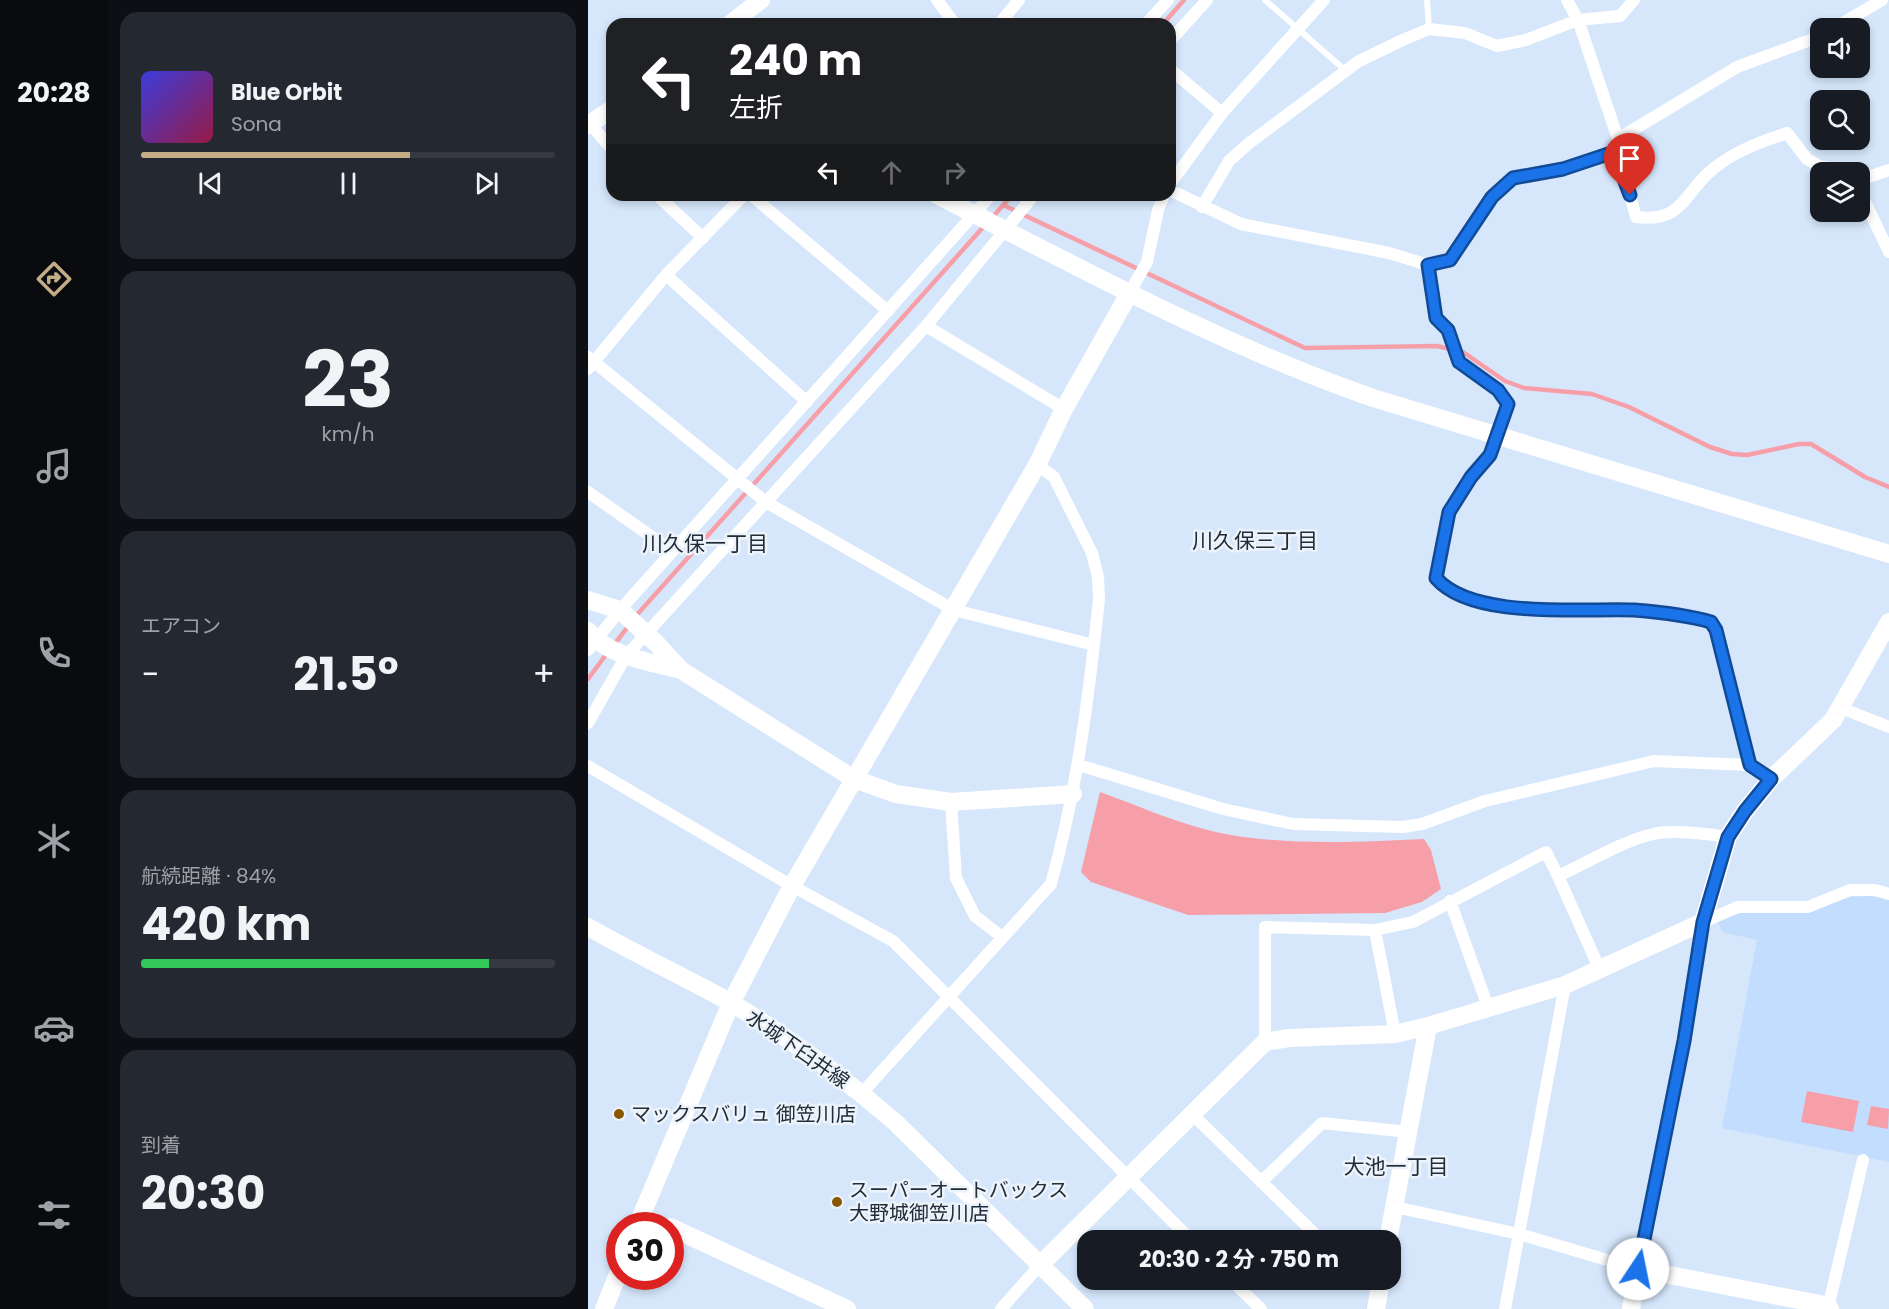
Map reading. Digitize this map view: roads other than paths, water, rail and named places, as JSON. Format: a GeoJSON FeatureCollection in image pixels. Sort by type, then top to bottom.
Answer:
{"type":"FeatureCollection","features":[{"type":"Feature","properties":{"kind":"street"},"geometry":{"type":"LineString","coordinates":[[740,15],[761,0]]}},
{"type":"Feature","properties":{"kind":"street"},"geometry":{"type":"LineString","coordinates":[[937,0],[950,18]]}},
{"type":"Feature","properties":{"kind":"street"},"geometry":{"type":"LineString","coordinates":[[1004,18],[1019,0]]}},
{"type":"Feature","properties":{"kind":"street"},"geometry":{"type":"LineString","coordinates":[[1152,18],[1168,0]]}},
{"type":"Feature","properties":{"kind":"street"},"geometry":{"type":"LineString","coordinates":[[1176,34],[1207,0]]}},
{"type":"Feature","properties":{"kind":"street"},"geometry":{"type":"LineString","coordinates":[[1176,176],[1222,113],[1324,0]]}},
{"type":"Feature","properties":{"kind":"street"},"geometry":{"type":"LineString","coordinates":[[1567,0],[1578,20],[1618,139],[1614,152],[1636,217],[1649,219],[1670,214],[1684,204],[1711,170],[1748,146],[1787,133],[1807,159],[1812,162]]}},
{"type":"Feature","properties":{"kind":"street"},"geometry":{"type":"LineString","coordinates":[[1202,207],[1229,161],[1359,61],[1429,29],[1465,33],[1497,46],[1526,40],[1578,20],[1620,16],[1634,0]]}},
{"type":"Feature","properties":{"kind":"street"},"geometry":{"type":"LineString","coordinates":[[1850,18],[1882,0]]}},
{"type":"Feature","properties":{"kind":"street"},"geometry":{"type":"LineString","coordinates":[[1618,139],[1737,67],[1810,40]]}},
{"type":"Feature","properties":{"kind":"street"},"geometry":{"type":"LineString","coordinates":[[1176,74],[1222,113]]}},
{"type":"Feature","properties":{"kind":"street"},"geometry":{"type":"LineString","coordinates":[[606,113],[589,125],[606,143]]}},
{"type":"Feature","properties":{"kind":"street"},"geometry":{"type":"LineString","coordinates":[[1176,193],[1241,224],[1389,253],[1428,265],[1450,260],[1492,197],[1513,178],[1563,169],[1614,152]]}},
{"type":"Feature","properties":{"kind":"street"},"geometry":{"type":"LineString","coordinates":[[1870,177],[1889,170]]}},
{"type":"Feature","properties":{"kind":"street"},"geometry":{"type":"LineString","coordinates":[[663,201],[703,238]]}},
{"type":"Feature","properties":{"kind":"street"},"geometry":{"type":"LineString","coordinates":[[738,201],[666,275],[590,363],[765,501],[954,610],[1094,645]]}},
{"type":"Feature","properties":{"kind":"street"},"geometry":{"type":"LineString","coordinates":[[758,201],[888,311]]}},
{"type":"Feature","properties":{"kind":"street"},"geometry":{"type":"LineString","coordinates":[[949,201],[1004,229],[1134,285],[1317,379],[1497,436],[1889,554]]}},
{"type":"Feature","properties":{"kind":"street"},"geometry":{"type":"LineString","coordinates":[[681,670],[626,656],[590,640],[740,480],[987,201]]}},
{"type":"Feature","properties":{"kind":"street"},"geometry":{"type":"LineString","coordinates":[[588,723],[626,656],[926,326],[1029,201]]}},
{"type":"Feature","properties":{"kind":"street"},"geometry":{"type":"LineString","coordinates":[[643,1212],[673,1145],[731,1003],[792,886],[1037,465],[1064,409],[1147,262],[1162,201]]}},
{"type":"Feature","properties":{"kind":"street"},"geometry":{"type":"LineString","coordinates":[[1870,212],[1889,252]]}},
{"type":"Feature","properties":{"kind":"street"},"geometry":{"type":"LineString","coordinates":[[1428,265],[1432,306],[1436,318],[1448,330],[1459,362],[1498,390],[1508,404],[1490,455],[1471,477],[1449,512],[1436,578],[1446,589],[1475,600],[1520,609],[1635,610],[1711,622],[1716,630],[1750,765]]}},
{"type":"Feature","properties":{"kind":"street"},"geometry":{"type":"LineString","coordinates":[[666,275],[807,402]]}},
{"type":"Feature","properties":{"kind":"street"},"geometry":{"type":"LineString","coordinates":[[926,326],[1064,409]]}},
{"type":"Feature","properties":{"kind":"street"},"geometry":{"type":"LineString","coordinates":[[862,1093],[1051,884],[1079,765],[1099,599],[1098,577],[1092,553],[1054,477],[1037,465]]}},
{"type":"Feature","properties":{"kind":"street"},"geometry":{"type":"LineString","coordinates":[[588,492],[672,551]]}},
{"type":"Feature","properties":{"kind":"street"},"geometry":{"type":"LineString","coordinates":[[588,600],[620,609],[681,670],[854,779],[896,794],[951,802],[1073,794]]}},
{"type":"Feature","properties":{"kind":"street"},"geometry":{"type":"LineString","coordinates":[[1631,1309],[1684,1041],[1703,922],[1728,837],[1745,811],[1771,779],[1799,756],[1841,708],[1889,622]]}},
{"type":"Feature","properties":{"kind":"street"},"geometry":{"type":"LineString","coordinates":[[1841,708],[1889,727]]}},
{"type":"Feature","properties":{"kind":"street"},"geometry":{"type":"LineString","coordinates":[[1079,765],[1223,809],[1293,824],[1402,827],[1422,824],[1485,801],[1654,760],[1750,765],[1771,779]]}},
{"type":"Feature","properties":{"kind":"street"},"geometry":{"type":"LineString","coordinates":[[588,766],[792,886],[893,940],[1181,1230]]}},
{"type":"Feature","properties":{"kind":"street"},"geometry":{"type":"LineString","coordinates":[[951,802],[956,878],[975,916],[1002,937]]}},
{"type":"Feature","properties":{"kind":"street"},"geometry":{"type":"LineString","coordinates":[[1558,876],[1627,843],[1655,833],[1710,834],[1728,837]]}},
{"type":"Feature","properties":{"kind":"street"},"geometry":{"type":"LineString","coordinates":[[1265,1042],[1265,927],[1375,930],[1413,922],[1546,852],[1600,970]]}},
{"type":"Feature","properties":{"kind":"street"},"geometry":{"type":"LineString","coordinates":[[1000,1309],[1039,1266],[1265,1042],[1289,1038],[1395,1034],[1565,985],[1738,907],[1808,907],[1850,891],[1875,890],[1889,894]]}},
{"type":"Feature","properties":{"kind":"street"},"geometry":{"type":"LineString","coordinates":[[1450,901],[1488,1007]]}},
{"type":"Feature","properties":{"kind":"street","name":"水城下臼井線"},"geometry":{"type":"LineString","coordinates":[[588,927],[731,1003],[779,1032],[862,1093],[895,1122],[1085,1309]]}},
{"type":"Feature","properties":{"kind":"street"},"geometry":{"type":"LineString","coordinates":[[1375,930],[1395,1034]]}},
{"type":"Feature","properties":{"kind":"street"},"geometry":{"type":"LineString","coordinates":[[1505,1309],[1565,985]]}},
{"type":"Feature","properties":{"kind":"street"},"geometry":{"type":"LineString","coordinates":[[1390,1230],[1428,1026]]}},
{"type":"Feature","properties":{"kind":"street"},"geometry":{"type":"LineString","coordinates":[[1191,1114],[1311,1230]]}},
{"type":"Feature","properties":{"kind":"street"},"geometry":{"type":"LineString","coordinates":[[1261,1182],[1322,1124],[1409,1132]]}},
{"type":"Feature","properties":{"kind":"street"},"geometry":{"type":"LineString","coordinates":[[1395,1207],[1519,1234],[1638,1269],[1829,1308],[1863,1160]]}},
{"type":"Feature","properties":{"kind":"street"},"geometry":{"type":"LineString","coordinates":[[684,1233],[848,1309]]}},
{"type":"Feature","properties":{"kind":"street"},"geometry":{"type":"LineString","coordinates":[[604,1309],[612,1290]]}},
{"type":"Feature","properties":{"kind":"street"},"geometry":{"type":"LineString","coordinates":[[1241,1290],[1261,1309]]}},
{"type":"Feature","properties":{"kind":"street"},"geometry":{"type":"LineString","coordinates":[[1376,1309],[1379,1290]]}},
{"type":"Feature","properties":{"kind":"lane"},"geometry":{"type":"LineString","coordinates":[[1265,0],[1346,71]]}},
{"type":"Feature","properties":{"kind":"lane"},"geometry":{"type":"LineString","coordinates":[[1427,0],[1429,29]]}},
{"type":"Feature","properties":{"kind":"waterway"},"geometry":{"type":"LineString","coordinates":[[1168,18],[1184,0]]}},
{"type":"Feature","properties":{"kind":"waterway"},"geometry":{"type":"LineString","coordinates":[[991,219],[1007,201]]}},
{"type":"Feature","properties":{"kind":"waterway"},"geometry":{"type":"LineString","coordinates":[[1003,205],[1305,348],[1437,346],[1463,352],[1505,381],[1524,388],[1592,394],[1629,407],[1710,447],[1732,454],[1747,455],[1799,444],[1811,444],[1865,477],[1889,487]]}},
{"type":"Feature","properties":{"kind":"waterway"},"geometry":{"type":"LineString","coordinates":[[635,617],[985,225]]}},
{"type":"Feature","properties":{"kind":"waterway"},"geometry":{"type":"LineString","coordinates":[[613,646],[630,624]]}},
{"type":"Feature","properties":{"kind":"waterway"},"geometry":{"type":"LineString","coordinates":[[588,679],[608,652]]}},
{"type":"Feature","properties":{"kind":"place","name":"マックスバリュ 御笠川店"},"geometry":{"type":"Point","coordinates":[619,1114]}},
{"type":"Feature","properties":{"kind":"place","name":"スーパーオートバックス 大野城御笠川店"},"geometry":{"type":"Point","coordinates":[837,1202]}},
{"type":"Feature","properties":{"kind":"district","name":"川久保三丁目"},"geometry":{"type":"Point","coordinates":[1255,541]}},
{"type":"Feature","properties":{"kind":"district","name":"川久保一丁目"},"geometry":{"type":"Point","coordinates":[705,544]}},
{"type":"Feature","properties":{"kind":"district","name":"大池一丁目"},"geometry":{"type":"Point","coordinates":[1396,1167]}}]}
